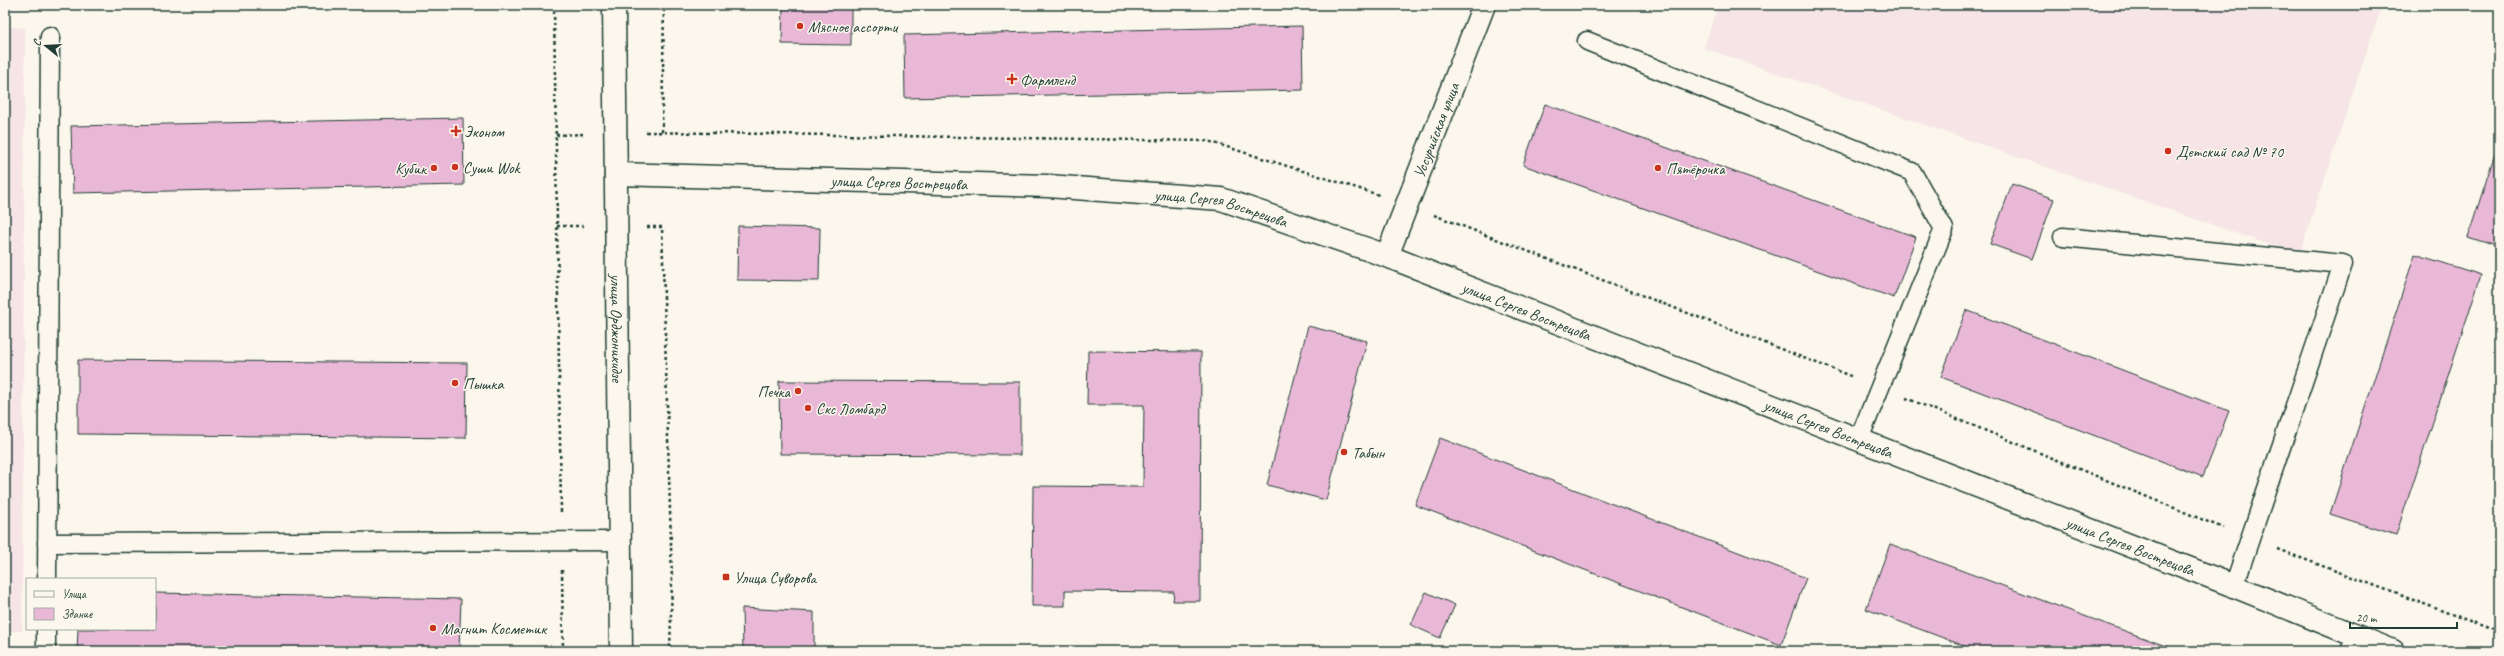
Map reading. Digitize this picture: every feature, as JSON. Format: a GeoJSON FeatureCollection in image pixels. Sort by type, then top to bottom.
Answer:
{"type":"FeatureCollection","features":[{"type":"Feature","properties":{"kind":"street","name":"улица Орджоникидзе"},"geometry":{"type":"LineString","coordinates":[[614,5],[621,651]]}},
{"type":"Feature","properties":{"kind":"street","name":"Уссурийская улица"},"geometry":{"type":"LineString","coordinates":[[1387,256],[1484,5]]}},
{"type":"Feature","properties":{"kind":"street","name":"улица Сергея Вострецова"},"geometry":{"type":"LineString","coordinates":[[616,174],[1048,186],[1221,199],[1387,256],[2234,586],[2353,644],[2393,651]]}},
{"type":"Feature","properties":{"kind":"lane"},"geometry":{"type":"LineString","coordinates":[[47,578],[50,36]]}},
{"type":"Feature","properties":{"kind":"lane"},"geometry":{"type":"LineString","coordinates":[[1587,41],[1912,172],[1944,229],[1859,439]]}},
{"type":"Feature","properties":{"kind":"lane"},"geometry":{"type":"LineString","coordinates":[[2064,237],[2343,264],[2234,586]]}},
{"type":"Feature","properties":{"kind":"lane"},"geometry":{"type":"LineString","coordinates":[[47,543],[620,541]]}},
{"type":"Feature","properties":{"kind":"lane"},"geometry":{"type":"LineString","coordinates":[[46,630],[46,651]]}},
{"type":"Feature","properties":{"kind":"path"},"geometry":{"type":"LineString","coordinates":[[554,5],[563,651]]}},
{"type":"Feature","properties":{"kind":"path"},"geometry":{"type":"LineString","coordinates":[[662,132],[664,5]]}},
{"type":"Feature","properties":{"kind":"path"},"geometry":{"type":"LineString","coordinates":[[662,227],[672,580],[670,651]]}},
{"type":"Feature","properties":{"kind":"shaded area","name":"Детский сад № 70"},"geometry":{"type":"Polygon","coordinates":[[[1718,5],[2382,5],[2299,255],[1704,48],[1718,5]]]}},
{"type":"Feature","properties":{"kind":"shaded area"},"geometry":{"type":"Polygon","coordinates":[[[5,27],[25,28],[22,631],[5,631],[5,27]]]}},
{"type":"Feature","properties":{"kind":"building"},"geometry":{"type":"Polygon","coordinates":[[[783,5],[851,5],[851,45],[782,44],[783,5]]]}},
{"type":"Feature","properties":{"kind":"building"},"geometry":{"type":"Polygon","coordinates":[[[1302,26],[1303,90],[905,98],[904,35],[1302,26]]]}},
{"type":"Feature","properties":{"kind":"building"},"geometry":{"type":"Polygon","coordinates":[[[1545,104],[1916,237],[1894,298],[1523,165],[1545,104]]]}},
{"type":"Feature","properties":{"kind":"building"},"geometry":{"type":"Polygon","coordinates":[[[463,118],[464,185],[73,193],[71,126],[463,118]]]}},
{"type":"Feature","properties":{"kind":"building"},"geometry":{"type":"Polygon","coordinates":[[[2499,141],[2499,247],[2468,237],[2499,141]]]}},
{"type":"Feature","properties":{"kind":"building"},"geometry":{"type":"Polygon","coordinates":[[[2012,184],[2054,199],[2032,259],[1990,244],[2012,184]]]}},
{"type":"Feature","properties":{"kind":"building"},"geometry":{"type":"Polygon","coordinates":[[[738,226],[820,228],[819,281],[737,280],[738,226]]]}},
{"type":"Feature","properties":{"kind":"building"},"geometry":{"type":"Polygon","coordinates":[[[2415,254],[2481,275],[2396,535],[2330,514],[2415,254]]]}},
{"type":"Feature","properties":{"kind":"building"},"geometry":{"type":"Polygon","coordinates":[[[1966,310],[2229,411],[2203,477],[1941,377],[1966,310]]]}},
{"type":"Feature","properties":{"kind":"building"},"geometry":{"type":"Polygon","coordinates":[[[1308,326],[1367,341],[1326,500],[1267,485],[1308,326]]]}},
{"type":"Feature","properties":{"kind":"building"},"geometry":{"type":"Polygon","coordinates":[[[1088,351],[1201,352],[1200,601],[1173,601],[1174,592],[1065,591],[1065,606],[1032,606],[1033,486],[1143,487],[1144,405],[1087,405],[1088,351]]]}},
{"type":"Feature","properties":{"kind":"building"},"geometry":{"type":"Polygon","coordinates":[[[78,360],[467,363],[466,438],[78,434],[78,360]]]}},
{"type":"Feature","properties":{"kind":"building"},"geometry":{"type":"Polygon","coordinates":[[[779,381],[1020,382],[1020,455],[780,454],[779,381]]]}},
{"type":"Feature","properties":{"kind":"building"},"geometry":{"type":"Polygon","coordinates":[[[1440,438],[1806,578],[1781,645],[1415,505],[1440,438]]]}},
{"type":"Feature","properties":{"kind":"building"},"geometry":{"type":"Polygon","coordinates":[[[1890,544],[2179,651],[1978,651],[1866,609],[1890,544]]]}},
{"type":"Feature","properties":{"kind":"building"},"geometry":{"type":"Polygon","coordinates":[[[1426,592],[1455,605],[1440,638],[1411,625],[1426,592]]]}},
{"type":"Feature","properties":{"kind":"building"},"geometry":{"type":"Polygon","coordinates":[[[156,593],[461,599],[459,651],[77,651],[78,630],[156,630],[156,593]]]}},
{"type":"Feature","properties":{"kind":"building"},"geometry":{"type":"Polygon","coordinates":[[[742,608],[814,612],[814,651],[743,651],[742,608]]]}},
{"type":"Feature","properties":{"kind":"place","name":"Мясное ассорти"},"geometry":{"type":"Point","coordinates":[800,26]}},
{"type":"Feature","properties":{"kind":"place","name":"Фармленд"},"geometry":{"type":"Point","coordinates":[1012,79]}},
{"type":"Feature","properties":{"kind":"place","name":"Эконом"},"geometry":{"type":"Point","coordinates":[456,131]}},
{"type":"Feature","properties":{"kind":"place","name":"Детский сад № 70"},"geometry":{"type":"Point","coordinates":[2168,151]}},
{"type":"Feature","properties":{"kind":"place","name":"Суши Wok"},"geometry":{"type":"Point","coordinates":[455,167]}},
{"type":"Feature","properties":{"kind":"place","name":"Кубик"},"geometry":{"type":"Point","coordinates":[434,168]}},
{"type":"Feature","properties":{"kind":"place","name":"Пятёрочка"},"geometry":{"type":"Point","coordinates":[1658,168]}},
{"type":"Feature","properties":{"kind":"place","name":"Пышка"},"geometry":{"type":"Point","coordinates":[455,383]}},
{"type":"Feature","properties":{"kind":"place","name":"Печка"},"geometry":{"type":"Point","coordinates":[798,391]}},
{"type":"Feature","properties":{"kind":"place","name":"Скс Ломбард"},"geometry":{"type":"Point","coordinates":[808,408]}},
{"type":"Feature","properties":{"kind":"place","name":"Табын"},"geometry":{"type":"Point","coordinates":[1344,452]}},
{"type":"Feature","properties":{"kind":"place","name":"Улица Суворова"},"geometry":{"type":"Point","coordinates":[726,577]}},
{"type":"Feature","properties":{"kind":"place","name":"Магнит Косметик"},"geometry":{"type":"Point","coordinates":[433,628]}}]}
